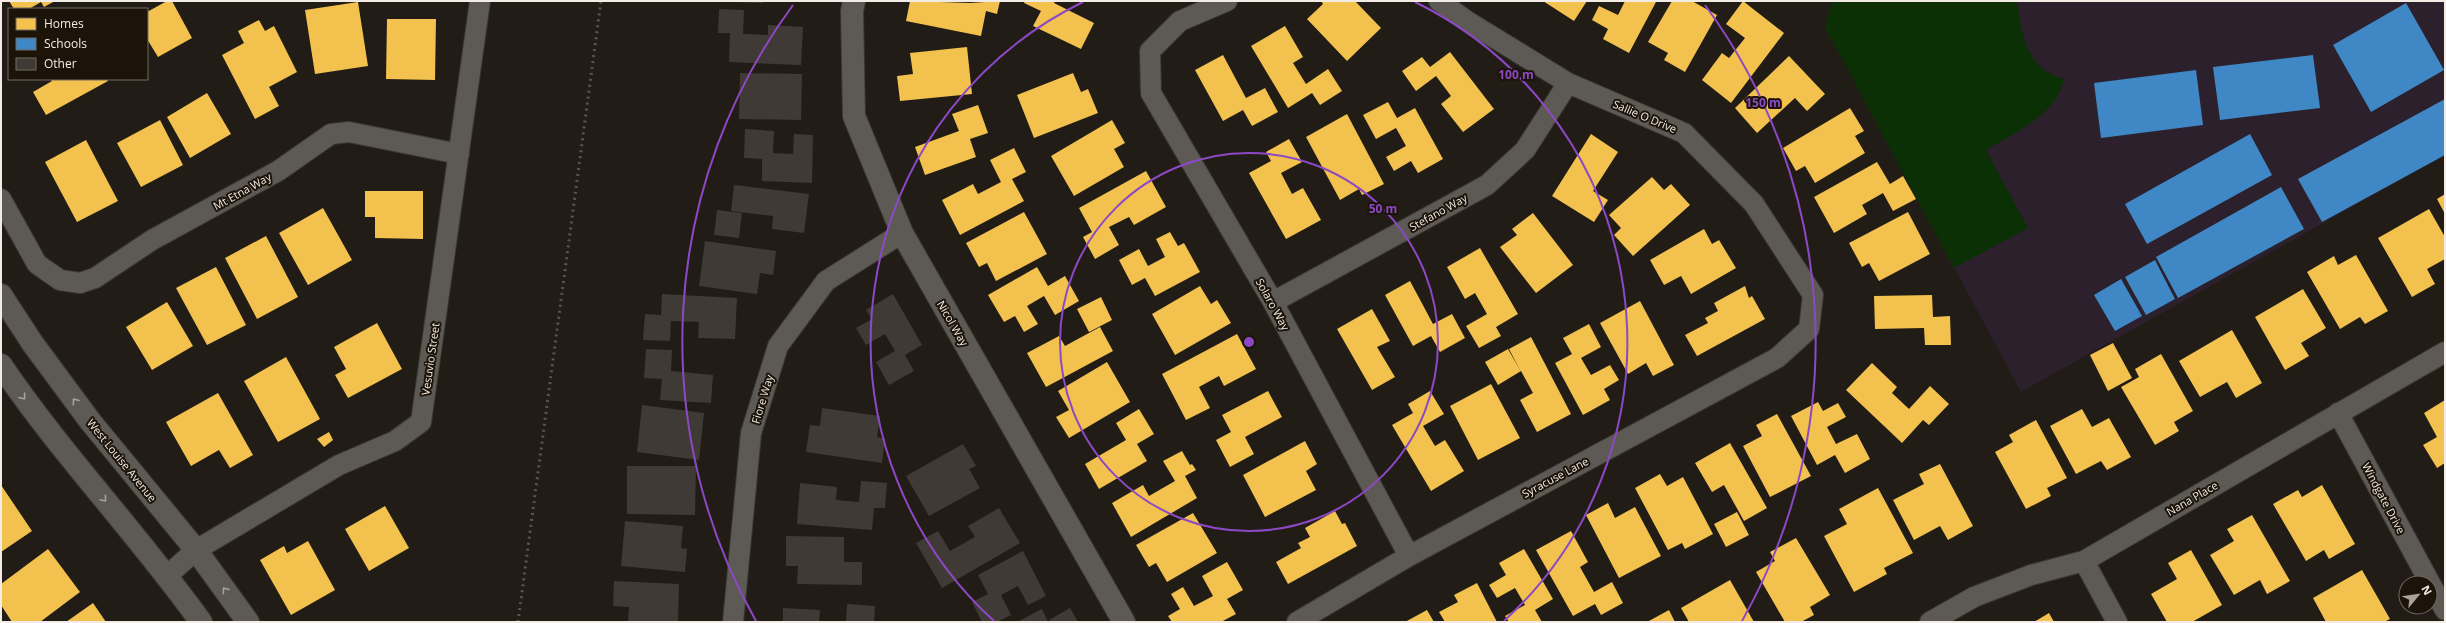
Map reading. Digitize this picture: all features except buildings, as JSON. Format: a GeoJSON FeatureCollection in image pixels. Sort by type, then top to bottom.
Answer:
{"type":"FeatureCollection","features":[{"type":"Feature","properties":{"kind":"main road","name":"Nicol Way"},"geometry":{"type":"LineString","coordinates":[[854,1],[852,11],[854,116],[902,234],[1124,622]]}},
{"type":"Feature","properties":{"kind":"main road","name":"West Louise Avenue"},"geometry":{"type":"LineString","coordinates":[[1,295],[33,344],[90,421],[196,550],[248,622]]}},
{"type":"Feature","properties":{"kind":"main road"},"geometry":{"type":"LineString","coordinates":[[1,365],[72,461],[168,575],[201,622]]}},
{"type":"Feature","properties":{"kind":"street","name":"Vesuvio Street"},"geometry":{"type":"LineString","coordinates":[[168,575],[196,550],[339,465],[395,441],[421,422],[480,1]]}},
{"type":"Feature","properties":{"kind":"street","name":"Solaro Way"},"geometry":{"type":"LineString","coordinates":[[1227,1],[1180,21],[1150,51],[1152,93],[1273,302],[1409,556]]}},
{"type":"Feature","properties":{"kind":"street","name":"Sallie O Drive"},"geometry":{"type":"LineString","coordinates":[[1439,1],[1467,21],[1568,83],[1684,133],[1754,204],[1813,295],[1809,329]]}},
{"type":"Feature","properties":{"kind":"street","name":"Stefano Way"},"geometry":{"type":"LineString","coordinates":[[1273,302],[1487,185],[1525,150],[1568,83]]}},
{"type":"Feature","properties":{"kind":"street","name":"Mt Etna Way"},"geometry":{"type":"LineString","coordinates":[[1,199],[37,264],[60,280],[80,283],[95,278],[152,240],[278,171],[331,134],[349,132],[459,154]]}},
{"type":"Feature","properties":{"kind":"street","name":"Fiore Way"},"geometry":{"type":"LineString","coordinates":[[733,622],[751,433],[778,346],[826,281],[902,234]]}},
{"type":"Feature","properties":{"kind":"street","name":"Syracuse Lane"},"geometry":{"type":"LineString","coordinates":[[1297,622],[1409,556],[1776,358],[1809,329]]}},
{"type":"Feature","properties":{"kind":"street","name":"Nana Place"},"geometry":{"type":"LineString","coordinates":[[1930,622],[1974,597],[2031,575],[2084,562],[2445,352]]}},
{"type":"Feature","properties":{"kind":"street","name":"Windgate Drive"},"geometry":{"type":"LineString","coordinates":[[2338,413],[2426,575]]}},
{"type":"Feature","properties":{"kind":"street"},"geometry":{"type":"LineString","coordinates":[[2084,562],[2117,622]]}},
{"type":"Feature","properties":{"kind":"street","name":"Windgate Drive"},"geometry":{"type":"LineString","coordinates":[[2438,597],[2445,610]]}},
{"type":"Feature","properties":{"kind":"shaded area"},"geometry":{"type":"Polygon","coordinates":[[[1832,1],[2445,1],[2445,155],[2021,392],[1825,27],[1832,1]]]}},
{"type":"Feature","properties":{"kind":"green space"},"geometry":{"type":"Polygon","coordinates":[[[1832,1],[2017,1],[2024,38],[2033,58],[2041,67],[2051,74],[2064,79],[2060,92],[2044,113],[2021,130],[1986,150],[2028,228],[1954,268],[1825,27],[1832,1]]]}},
{"type":"Feature","properties":{"kind":"railway"},"geometry":{"type":"LineString","coordinates":[[518,622],[601,1]]}}]}
